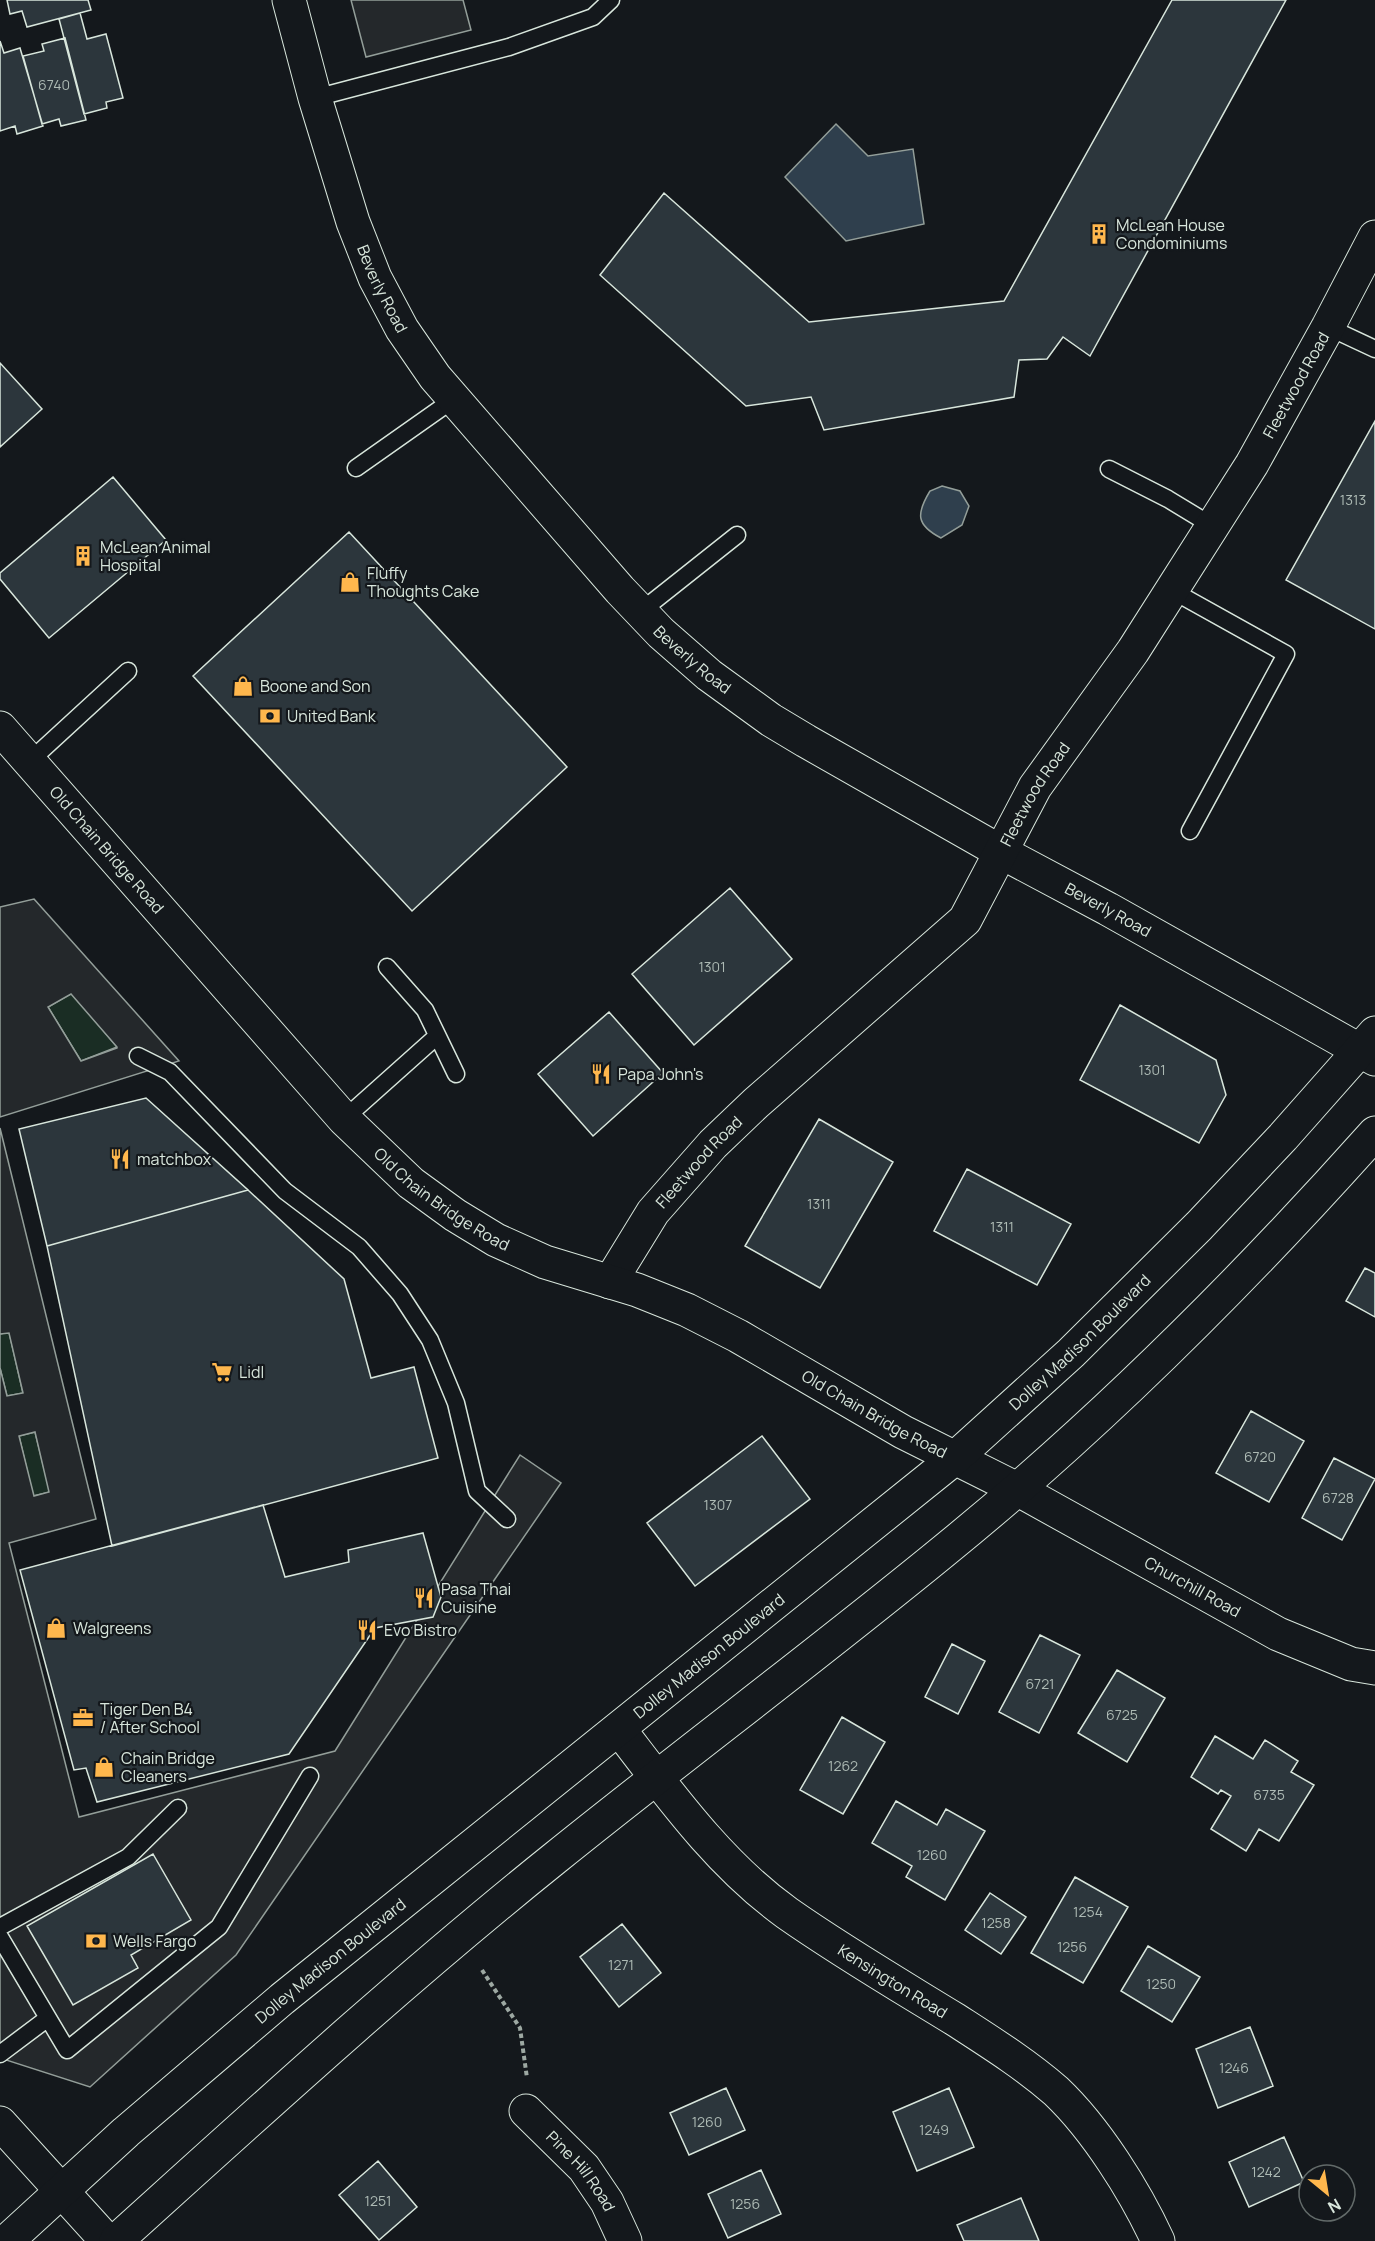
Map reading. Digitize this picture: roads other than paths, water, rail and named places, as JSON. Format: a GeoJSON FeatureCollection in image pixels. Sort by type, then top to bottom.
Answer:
{"type":"FeatureCollection","features":[{"type":"Feature","properties":{"kind":"main road","name":"Beverly Road"},"geometry":{"type":"LineString","coordinates":[[289,0],[352,222],[388,305],[419,355],[454,399],[640,612],[709,675],[771,720],[1000,852],[1370,1048]]}},
{"type":"Feature","properties":{"kind":"main road","name":"Fleetwood Road"},"geometry":{"type":"LineString","coordinates":[[610,1282],[653,1212],[712,1144],[756,1102],[965,920],[1035,787],[1133,651],[1252,464],[1375,237]]}},
{"type":"Feature","properties":{"kind":"main road","name":"Old Chain Bridge Road"},"geometry":{"type":"LineString","coordinates":[[0,728],[344,1119],[403,1176],[455,1215],[519,1252],[662,1299],[714,1323],[903,1432],[1017,1489]]}},
{"type":"Feature","properties":{"kind":"main road","name":"Dolley Madison Boulevard"},"geometry":{"type":"LineString","coordinates":[[7,2241],[134,2124],[258,2019],[955,1458],[1025,1396],[1114,1311],[1370,1048]]}},
{"type":"Feature","properties":{"kind":"main road"},"geometry":{"type":"LineString","coordinates":[[116,2241],[284,2089],[446,1948],[552,1860],[946,1550],[1017,1489],[1103,1412],[1237,1282],[1375,1133]]}},
{"type":"Feature","properties":{"kind":"main road","name":"Churchill Road"},"geometry":{"type":"LineString","coordinates":[[1017,1489],[1278,1634],[1304,1647],[1351,1664],[1375,1668]]}},
{"type":"Feature","properties":{"kind":"main road","name":"Kensington Road"},"geometry":{"type":"LineString","coordinates":[[618,1728],[723,1857],[786,1912],[1010,2055],[1056,2092],[1098,2139],[1124,2179],[1158,2241]]}},
{"type":"Feature","properties":{"kind":"main road","name":"Pine Hill Road"},"geometry":{"type":"LineString","coordinates":[[526,2111],[584,2168],[608,2202],[625,2241]]}},
{"type":"Feature","properties":{"kind":"main road"},"geometry":{"type":"LineString","coordinates":[[0,2123],[107,2241]]}},
{"type":"Feature","properties":{"kind":"lane"},"geometry":{"type":"LineString","coordinates":[[315,98],[509,47],[593,17],[611,0]]}},
{"type":"Feature","properties":{"kind":"lane"},"geometry":{"type":"LineString","coordinates":[[1328,327],[1375,349]]}},
{"type":"Feature","properties":{"kind":"lane"},"geometry":{"type":"LineString","coordinates":[[356,468],[454,399]]}},
{"type":"Feature","properties":{"kind":"lane"},"geometry":{"type":"LineString","coordinates":[[1109,469],[1168,499],[1214,527]]}},
{"type":"Feature","properties":{"kind":"lane"},"geometry":{"type":"LineString","coordinates":[[640,612],[737,535]]}},
{"type":"Feature","properties":{"kind":"lane"},"geometry":{"type":"LineString","coordinates":[[1173,591],[1286,654],[1190,831]]}},
{"type":"Feature","properties":{"kind":"lane"},"geometry":{"type":"LineString","coordinates":[[30,761],[128,671]]}},
{"type":"Feature","properties":{"kind":"lane"},"geometry":{"type":"LineString","coordinates":[[387,967],[425,1010],[456,1074]]}},
{"type":"Feature","properties":{"kind":"lane"},"geometry":{"type":"LineString","coordinates":[[344,1119],[437,1036]]}},
{"type":"Feature","properties":{"kind":"lane"},"geometry":{"type":"LineString","coordinates":[[138,1056],[170,1072],[285,1191],[359,1247],[400,1294],[430,1340],[456,1403],[477,1491],[507,1519]]}},
{"type":"Feature","properties":{"kind":"lane"},"geometry":{"type":"LineString","coordinates":[[0,1937],[67,2050],[219,1927],[310,1776]]}},
{"type":"Feature","properties":{"kind":"lane"},"geometry":{"type":"LineString","coordinates":[[0,1927],[128,1857],[178,1808]]}},
{"type":"Feature","properties":{"kind":"lane"},"geometry":{"type":"LineString","coordinates":[[0,2054],[48,2018]]}},
{"type":"Feature","properties":{"kind":"water"},"geometry":{"type":"Polygon","coordinates":[[[836,124],[868,156],[913,149],[924,224],[846,241],[785,177],[836,124]]]}},
{"type":"Feature","properties":{"kind":"water"},"geometry":{"type":"Polygon","coordinates":[[[942,486],[960,491],[969,506],[962,525],[941,538],[923,523],[921,513],[930,491],[942,486]]]}},
{"type":"Feature","properties":{"kind":"place","name":"McLean House Condominiums"},"geometry":{"type":"Point","coordinates":[1099,234]}},
{"type":"Feature","properties":{"kind":"place","name":"McLean Animal Hospital"},"geometry":{"type":"Point","coordinates":[83,556]}},
{"type":"Feature","properties":{"kind":"place","name":"Fluffy Thoughts Cake"},"geometry":{"type":"Point","coordinates":[350,582]}},
{"type":"Feature","properties":{"kind":"place","name":"Boone and Son"},"geometry":{"type":"Point","coordinates":[243,686]}},
{"type":"Feature","properties":{"kind":"place","name":"United Bank"},"geometry":{"type":"Point","coordinates":[270,716]}},
{"type":"Feature","properties":{"kind":"place","name":"Papa John's"},"geometry":{"type":"Point","coordinates":[601,1074]}},
{"type":"Feature","properties":{"kind":"place","name":"matchbox"},"geometry":{"type":"Point","coordinates":[120,1159]}},
{"type":"Feature","properties":{"kind":"place","name":"Lidl"},"geometry":{"type":"Point","coordinates":[222,1372]}},
{"type":"Feature","properties":{"kind":"place","name":"Pasa Thai Cuisine"},"geometry":{"type":"Point","coordinates":[424,1598]}},
{"type":"Feature","properties":{"kind":"place","name":"Walgreens"},"geometry":{"type":"Point","coordinates":[56,1628]}},
{"type":"Feature","properties":{"kind":"place","name":"Evo Bistro"},"geometry":{"type":"Point","coordinates":[367,1630]}},
{"type":"Feature","properties":{"kind":"place","name":"Tiger Den B4 / After School"},"geometry":{"type":"Point","coordinates":[83,1718]}},
{"type":"Feature","properties":{"kind":"place","name":"Chain Bridge Cleaners"},"geometry":{"type":"Point","coordinates":[104,1767]}},
{"type":"Feature","properties":{"kind":"place","name":"Wells Fargo"},"geometry":{"type":"Point","coordinates":[96,1941]}}]}
